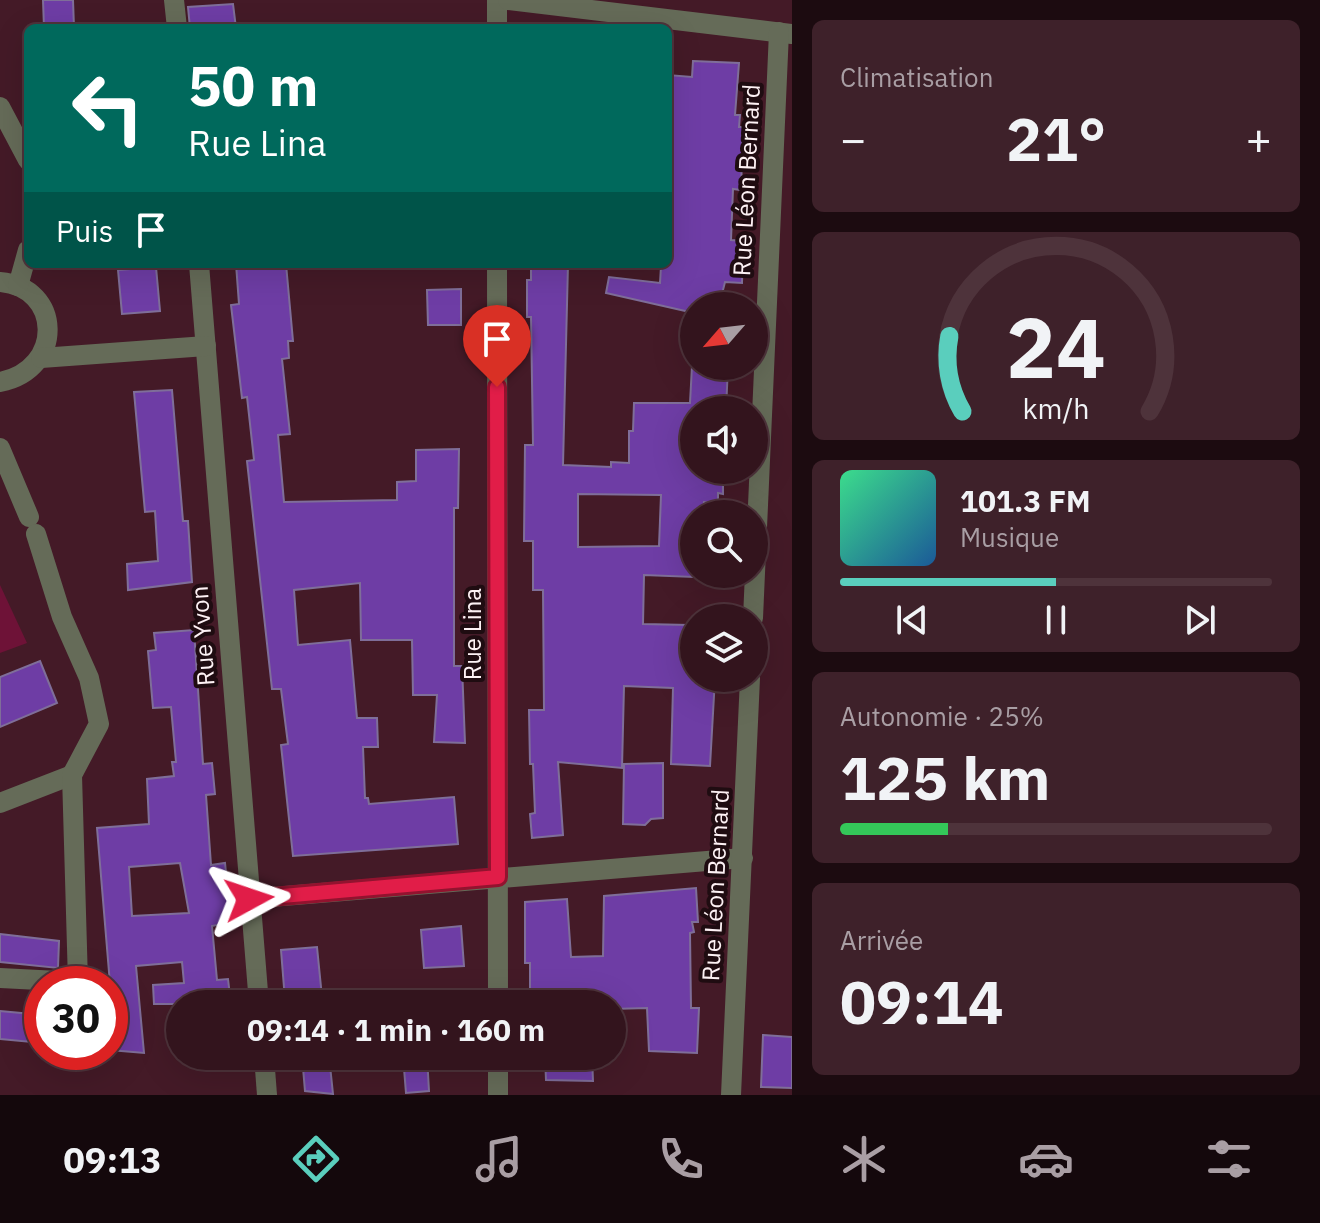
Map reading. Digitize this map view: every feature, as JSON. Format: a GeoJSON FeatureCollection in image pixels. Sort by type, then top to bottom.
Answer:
{"type":"FeatureCollection","features":[{"type":"Feature","properties":{"kind":"street"},"geometry":{"type":"LineString","coordinates":[[174,0],[177,24]]}},
{"type":"Feature","properties":{"kind":"street"},"geometry":{"type":"LineString","coordinates":[[497,0],[497,24]]}},
{"type":"Feature","properties":{"kind":"street"},"geometry":{"type":"LineString","coordinates":[[508,0],[785,33]]}},
{"type":"Feature","properties":{"kind":"street","name":"Rue Léon Bernard"},"geometry":{"type":"LineString","coordinates":[[754,604],[785,33]]}},
{"type":"Feature","properties":{"kind":"street"},"geometry":{"type":"LineString","coordinates":[[0,107],[24,152]]}},
{"type":"Feature","properties":{"kind":"street"},"geometry":{"type":"LineString","coordinates":[[0,382],[16,379],[30,371],[41,358],[47,342],[48,325],[42,309],[32,296],[9,284],[24,257]]}},
{"type":"Feature","properties":{"kind":"street","name":"Rue Yvon"},"geometry":{"type":"LineString","coordinates":[[199,268],[258,990]]}},
{"type":"Feature","properties":{"kind":"street","name":"Rue Lina"},"geometry":{"type":"LineString","coordinates":[[497,268],[498,990]]}},
{"type":"Feature","properties":{"kind":"street"},"geometry":{"type":"LineString","coordinates":[[41,358],[206,346]]}},
{"type":"Feature","properties":{"kind":"street"},"geometry":{"type":"LineString","coordinates":[[0,448],[33,526],[62,617],[89,678],[99,724],[72,775],[78,982],[0,978]]}},
{"type":"Feature","properties":{"kind":"street","name":"Rue Léon Bernard"},"geometry":{"type":"LineString","coordinates":[[731,1095],[749,692]]}},
{"type":"Feature","properties":{"kind":"street"},"geometry":{"type":"LineString","coordinates":[[0,803],[72,775]]}},
{"type":"Feature","properties":{"kind":"street"},"geometry":{"type":"LineString","coordinates":[[249,899],[743,858]]}},
{"type":"Feature","properties":{"kind":"street"},"geometry":{"type":"LineString","coordinates":[[265,1070],[267,1095]]}},
{"type":"Feature","properties":{"kind":"street"},"geometry":{"type":"LineString","coordinates":[[498,1070],[498,1095]]}},
{"type":"Feature","properties":{"kind":"shaded area"},"geometry":{"type":"Polygon","coordinates":[[[0,585],[27,643],[0,653],[0,585]]]}},
{"type":"Feature","properties":{"kind":"building"},"geometry":{"type":"Polygon","coordinates":[[[43,0],[73,0],[74,24],[44,24],[43,0]]]}},
{"type":"Feature","properties":{"kind":"building"},"geometry":{"type":"Polygon","coordinates":[[[233,4],[236,24],[190,24],[188,7],[233,4]]]}},
{"type":"Feature","properties":{"kind":"building"},"geometry":{"type":"Polygon","coordinates":[[[693,61],[739,63],[735,115],[740,115],[739,127],[743,127],[741,190],[733,189],[731,240],[743,241],[742,283],[725,282],[722,292],[680,292],[680,310],[606,293],[609,277],[660,283],[661,268],[672,268],[672,75],[692,77],[693,61]]]}},
{"type":"Feature","properties":{"kind":"building"},"geometry":{"type":"Polygon","coordinates":[[[156,268],[160,311],[122,314],[118,270],[156,268]]]}},
{"type":"Feature","properties":{"kind":"building"},"geometry":{"type":"Polygon","coordinates":[[[236,268],[286,268],[293,341],[288,341],[289,358],[282,359],[290,434],[278,435],[284,502],[397,500],[397,482],[416,481],[416,450],[459,449],[458,508],[454,508],[454,666],[462,666],[465,743],[434,742],[437,695],[413,695],[412,640],[361,640],[360,583],[294,590],[298,645],[350,640],[357,718],[377,718],[378,747],[363,747],[365,798],[368,798],[369,804],[454,797],[458,844],[293,856],[281,745],[288,744],[281,689],[272,689],[247,461],[254,460],[247,397],[242,398],[231,305],[239,304],[236,268]]]}},
{"type":"Feature","properties":{"kind":"building"},"geometry":{"type":"Polygon","coordinates":[[[531,268],[568,268],[563,465],[611,467],[611,462],[629,463],[629,431],[633,431],[634,403],[680,403],[680,484],[723,484],[723,494],[718,493],[718,500],[680,500],[680,576],[644,575],[643,624],[680,625],[680,692],[714,692],[710,766],[671,764],[673,688],[624,686],[622,768],[558,762],[563,835],[532,838],[530,814],[535,813],[529,710],[544,710],[543,590],[533,590],[533,541],[524,541],[525,445],[533,445],[531,317],[527,317],[527,280],[531,280],[531,268]],[[578,494],[578,547],[659,546],[661,495],[578,494]]]}},
{"type":"Feature","properties":{"kind":"building"},"geometry":{"type":"Polygon","coordinates":[[[461,289],[461,325],[428,325],[427,290],[461,289]]]}},
{"type":"Feature","properties":{"kind":"building"},"geometry":{"type":"Polygon","coordinates":[[[691,380],[727,380],[727,396],[690,396],[691,380]]]}},
{"type":"Feature","properties":{"kind":"building"},"geometry":{"type":"Polygon","coordinates":[[[172,390],[183,521],[188,521],[192,582],[128,590],[127,564],[158,561],[155,511],[145,512],[134,392],[172,390]]]}},
{"type":"Feature","properties":{"kind":"building"},"geometry":{"type":"Polygon","coordinates":[[[194,630],[203,764],[212,763],[215,794],[206,795],[211,865],[225,863],[231,922],[212,926],[217,980],[228,979],[229,990],[166,990],[166,1004],[154,1004],[153,985],[184,983],[182,962],[136,966],[144,1053],[128,1052],[128,966],[108,966],[97,828],[149,824],[147,779],[174,776],[172,762],[176,762],[171,707],[153,708],[148,651],[156,650],[154,633],[194,630]],[[180,863],[129,867],[132,916],[189,913],[180,863]]]}},
{"type":"Feature","properties":{"kind":"building"},"geometry":{"type":"Polygon","coordinates":[[[40,661],[57,703],[0,727],[0,677],[40,661]]]}},
{"type":"Feature","properties":{"kind":"building"},"geometry":{"type":"Polygon","coordinates":[[[663,763],[663,818],[651,819],[645,825],[623,824],[624,764],[663,763]]]}},
{"type":"Feature","properties":{"kind":"building"},"geometry":{"type":"Polygon","coordinates":[[[696,888],[698,922],[692,922],[694,932],[690,933],[691,1008],[699,1008],[697,1053],[649,1051],[647,1008],[626,1009],[626,990],[530,989],[530,963],[525,963],[525,902],[567,899],[571,957],[603,956],[604,896],[696,888]]]}},
{"type":"Feature","properties":{"kind":"building"},"geometry":{"type":"Polygon","coordinates":[[[461,926],[464,966],[424,968],[421,930],[461,926]]]}},
{"type":"Feature","properties":{"kind":"building"},"geometry":{"type":"Polygon","coordinates":[[[0,934],[59,941],[58,966],[0,962],[0,934]]]}},
{"type":"Feature","properties":{"kind":"building"},"geometry":{"type":"Polygon","coordinates":[[[317,947],[321,990],[284,990],[281,950],[317,947]]]}},
{"type":"Feature","properties":{"kind":"building"},"geometry":{"type":"Polygon","coordinates":[[[0,1011],[24,1013],[24,1041],[0,1039],[0,1011]]]}},
{"type":"Feature","properties":{"kind":"building"},"geometry":{"type":"Polygon","coordinates":[[[763,1035],[792,1037],[792,1088],[761,1087],[763,1035]]]}},
{"type":"Feature","properties":{"kind":"building"},"geometry":{"type":"Polygon","coordinates":[[[303,1070],[330,1070],[333,1094],[305,1091],[303,1070]]]}},
{"type":"Feature","properties":{"kind":"building"},"geometry":{"type":"Polygon","coordinates":[[[404,1070],[428,1070],[429,1091],[406,1093],[404,1070]]]}},
{"type":"Feature","properties":{"kind":"building"},"geometry":{"type":"Polygon","coordinates":[[[546,1070],[593,1070],[593,1081],[546,1080],[546,1070]]]}},
{"type":"Feature","properties":{"kind":"route"},"geometry":{"type":"LineString","coordinates":[[249,899],[498,877],[497,387]]}}]}
